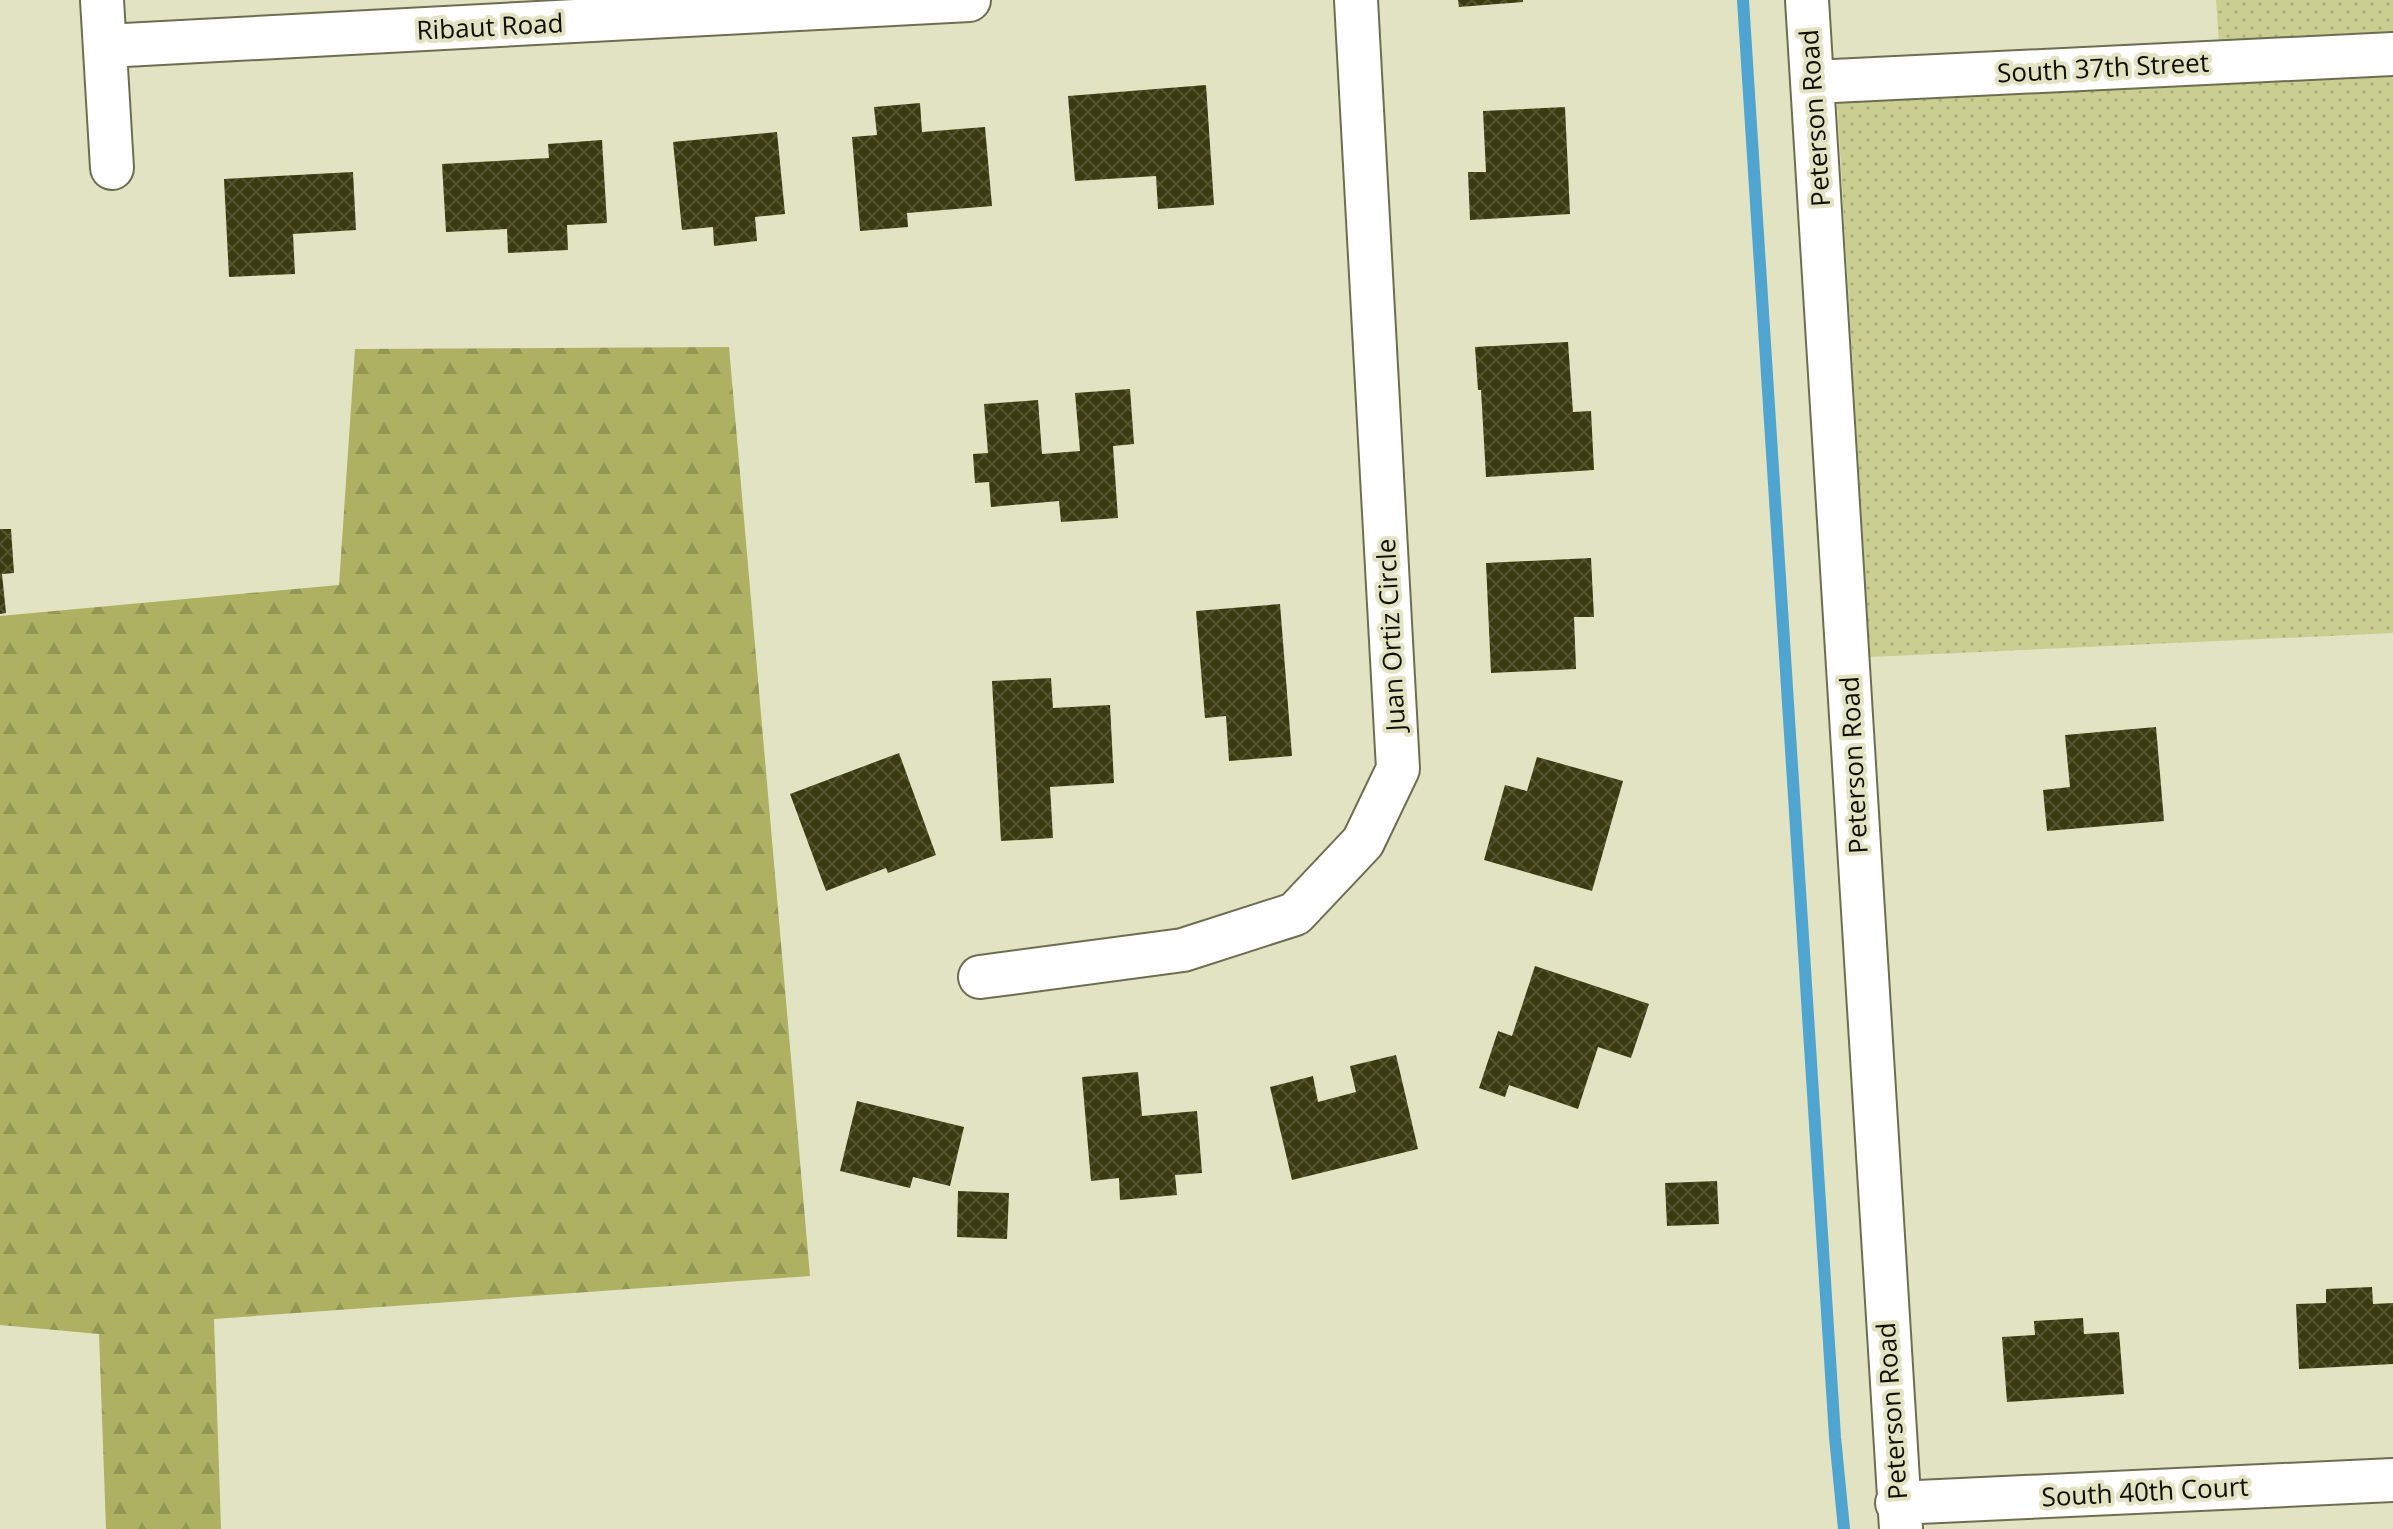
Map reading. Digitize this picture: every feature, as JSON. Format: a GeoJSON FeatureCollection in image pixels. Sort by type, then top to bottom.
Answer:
{"type":"FeatureCollection","features":[{"type":"Feature","properties":{"kind":"street"},"geometry":{"type":"LineString","coordinates":[[102,0],[112,168]]}},
{"type":"Feature","properties":{"kind":"street","name":"Ribaut Road"},"geometry":{"type":"LineString","coordinates":[[106,46],[716,8],[969,0]]}},
{"type":"Feature","properties":{"kind":"street","name":"Juan Ortiz Circle"},"geometry":{"type":"LineString","coordinates":[[980,977],[1183,950],[1295,914],[1363,842],[1398,769],[1356,0]]}},
{"type":"Feature","properties":{"kind":"street","name":"Peterson Road"},"geometry":{"type":"LineString","coordinates":[[1807,0],[1899,1516]]}},
{"type":"Feature","properties":{"kind":"street","name":"South 37th Street"},"geometry":{"type":"LineString","coordinates":[[1813,82],[2393,54]]}},
{"type":"Feature","properties":{"kind":"street","name":"South 40th Court"},"geometry":{"type":"LineString","coordinates":[[1899,1516],[2393,1480]]}},
{"type":"Feature","properties":{"kind":"green space"},"geometry":{"type":"Polygon","coordinates":[[[2216,0],[2393,0],[2393,34],[2219,43],[2216,0]]]}},
{"type":"Feature","properties":{"kind":"green space"},"geometry":{"type":"Polygon","coordinates":[[[2393,75],[2393,633],[1870,657],[1837,101],[2393,75]]]}},
{"type":"Feature","properties":{"kind":"green space"},"geometry":{"type":"Polygon","coordinates":[[[729,347],[810,1276],[214,1319],[221,1529],[106,1529],[99,1334],[0,1325],[0,616],[339,585],[355,349],[729,347]]]}},
{"type":"Feature","properties":{"kind":"building"},"geometry":{"type":"Polygon","coordinates":[[[1458,0],[1523,0],[1523,2],[1459,7],[1458,0]]]}},
{"type":"Feature","properties":{"kind":"building"},"geometry":{"type":"Polygon","coordinates":[[[1206,85],[1214,205],[1158,209],[1156,176],[1075,181],[1068,96],[1206,85]]]}},
{"type":"Feature","properties":{"kind":"building"},"geometry":{"type":"Polygon","coordinates":[[[920,103],[922,132],[985,127],[992,206],[907,213],[908,227],[860,231],[852,137],[877,135],[874,107],[920,103]]]}},
{"type":"Feature","properties":{"kind":"building"},"geometry":{"type":"Polygon","coordinates":[[[1565,107],[1570,214],[1470,220],[1468,172],[1486,172],[1483,111],[1565,107]]]}},
{"type":"Feature","properties":{"kind":"building"},"geometry":{"type":"Polygon","coordinates":[[[777,132],[785,214],[755,217],[757,241],[714,246],[713,227],[682,230],[673,142],[777,132]]]}},
{"type":"Feature","properties":{"kind":"building"},"geometry":{"type":"Polygon","coordinates":[[[602,140],[607,223],[567,225],[568,250],[508,253],[507,229],[446,232],[442,164],[549,158],[548,144],[602,140]]]}},
{"type":"Feature","properties":{"kind":"building"},"geometry":{"type":"Polygon","coordinates":[[[353,172],[356,230],[293,234],[295,274],[229,277],[224,179],[353,172]]]}},
{"type":"Feature","properties":{"kind":"building"},"geometry":{"type":"Polygon","coordinates":[[[1568,342],[1573,412],[1591,411],[1594,470],[1486,477],[1475,347],[1568,342]]]}},
{"type":"Feature","properties":{"kind":"building"},"geometry":{"type":"Polygon","coordinates":[[[1130,389],[1134,444],[1113,446],[1118,518],[1061,522],[1059,501],[991,507],[989,482],[975,483],[973,454],[988,453],[984,404],[1038,400],[1042,454],[1080,451],[1075,393],[1130,389]]]}},
{"type":"Feature","properties":{"kind":"building"},"geometry":{"type":"Polygon","coordinates":[[[0,529],[11,529],[14,573],[2,574],[6,613],[0,614],[0,529]]]}},
{"type":"Feature","properties":{"kind":"building"},"geometry":{"type":"Polygon","coordinates":[[[1591,558],[1594,617],[1574,617],[1576,669],[1491,673],[1486,563],[1591,558]]]}},
{"type":"Feature","properties":{"kind":"building"},"geometry":{"type":"Polygon","coordinates":[[[1280,604],[1292,756],[1229,761],[1226,716],[1205,718],[1196,611],[1280,604]]]}},
{"type":"Feature","properties":{"kind":"building"},"geometry":{"type":"Polygon","coordinates":[[[1051,678],[1053,708],[1110,705],[1114,783],[1050,787],[1053,838],[1001,841],[992,681],[1051,678]]]}},
{"type":"Feature","properties":{"kind":"building"},"geometry":{"type":"Polygon","coordinates":[[[2156,727],[2164,821],[2047,831],[2043,790],[2070,787],[2065,735],[2156,727]]]}},
{"type":"Feature","properties":{"kind":"building"},"geometry":{"type":"Polygon","coordinates":[[[899,753],[936,855],[888,873],[886,868],[826,891],[790,794],[899,753]]]}},
{"type":"Feature","properties":{"kind":"building"},"geometry":{"type":"Polygon","coordinates":[[[1537,757],[1623,781],[1592,891],[1484,860],[1505,785],[1527,791],[1537,757]]]}},
{"type":"Feature","properties":{"kind":"building"},"geometry":{"type":"Polygon","coordinates":[[[1535,966],[1649,1004],[1631,1058],[1598,1047],[1578,1109],[1509,1085],[1505,1097],[1479,1088],[1498,1031],[1512,1036],[1535,966]]]}},
{"type":"Feature","properties":{"kind":"building"},"geometry":{"type":"Polygon","coordinates":[[[1396,1055],[1418,1149],[1292,1180],[1270,1087],[1313,1076],[1318,1102],[1356,1092],[1350,1066],[1396,1055]]]}},
{"type":"Feature","properties":{"kind":"building"},"geometry":{"type":"Polygon","coordinates":[[[1138,1072],[1142,1116],[1197,1111],[1202,1173],[1175,1175],[1177,1195],[1120,1200],[1119,1178],[1091,1181],[1082,1077],[1138,1072]]]}},
{"type":"Feature","properties":{"kind":"building"},"geometry":{"type":"Polygon","coordinates":[[[857,1101],[964,1127],[950,1186],[913,1177],[910,1188],[840,1171],[857,1101]]]}},
{"type":"Feature","properties":{"kind":"building"},"geometry":{"type":"Polygon","coordinates":[[[1717,1181],[1719,1224],[1667,1226],[1665,1183],[1717,1181]]]}},
{"type":"Feature","properties":{"kind":"building"},"geometry":{"type":"Polygon","coordinates":[[[958,1191],[1009,1193],[1007,1239],[957,1237],[958,1191]]]}},
{"type":"Feature","properties":{"kind":"building"},"geometry":{"type":"Polygon","coordinates":[[[2372,1287],[2373,1304],[2393,1303],[2393,1364],[2299,1369],[2296,1304],[2326,1303],[2326,1289],[2372,1287]]]}},
{"type":"Feature","properties":{"kind":"building"},"geometry":{"type":"Polygon","coordinates":[[[2083,1318],[2084,1334],[2119,1332],[2124,1394],[2007,1402],[2002,1337],[2035,1335],[2034,1321],[2083,1318]]]}},
{"type":"Feature","properties":{"kind":"waterway"},"geometry":{"type":"LineString","coordinates":[[1743,0],[1835,1437],[1844,1529]]}}]}
